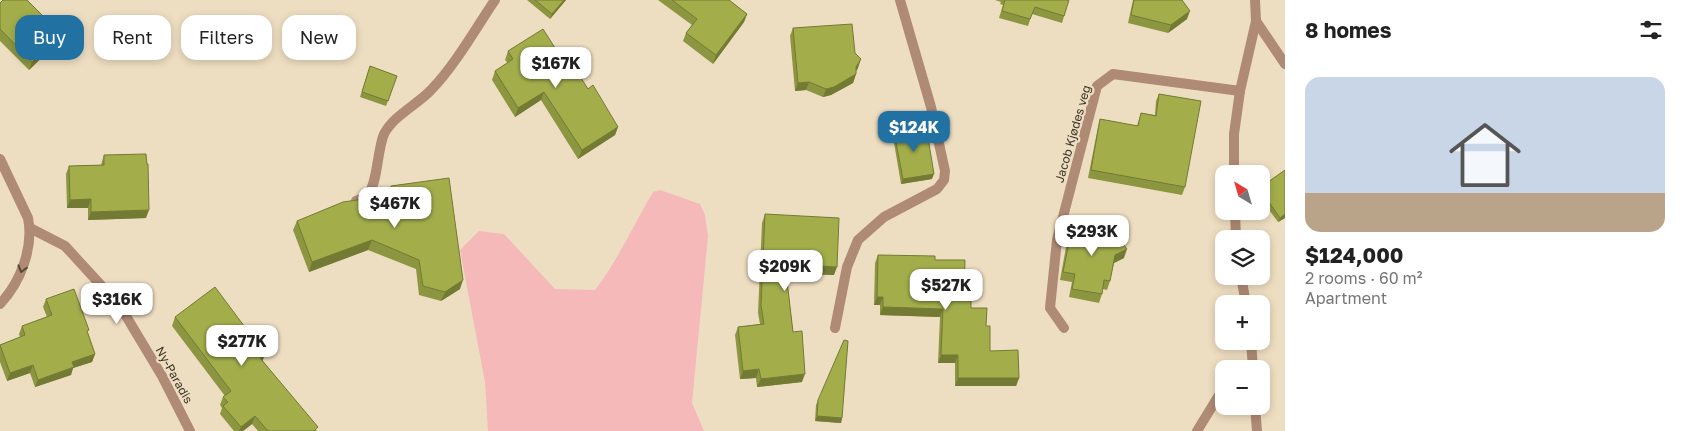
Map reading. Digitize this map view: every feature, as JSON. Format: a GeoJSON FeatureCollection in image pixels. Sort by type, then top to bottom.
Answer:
{"type":"FeatureCollection","features":[{"type":"Feature","properties":{"kind":"street"},"geometry":{"type":"LineString","coordinates":[[356,201],[368,195],[372,188],[385,133],[394,121],[431,91],[447,71],[495,0]]}},
{"type":"Feature","properties":{"kind":"street"},"geometry":{"type":"LineString","coordinates":[[835,328],[847,267],[858,240],[884,217],[937,189],[944,180],[945,171],[931,107],[900,0]]}},
{"type":"Feature","properties":{"kind":"street"},"geometry":{"type":"LineString","coordinates":[[1234,165],[1234,134],[1240,91],[1256,21],[1255,0]]}},
{"type":"Feature","properties":{"kind":"street"},"geometry":{"type":"LineString","coordinates":[[1256,21],[1285,64]]}},
{"type":"Feature","properties":{"kind":"street","name":"Jacob Kjødes veg"},"geometry":{"type":"LineString","coordinates":[[1064,328],[1050,308],[1057,240],[1097,86],[1113,74],[1240,91]]}},
{"type":"Feature","properties":{"kind":"street"},"geometry":{"type":"LineString","coordinates":[[0,159],[28,218],[30,228],[30,240],[19,277],[12,292],[0,304]]}},
{"type":"Feature","properties":{"kind":"street","name":"Ny-Paradis"},"geometry":{"type":"LineString","coordinates":[[30,228],[65,246],[120,306],[162,376],[190,431]]}},
{"type":"Feature","properties":{"kind":"street"},"geometry":{"type":"LineString","coordinates":[[1197,431],[1215,402]]}},
{"type":"Feature","properties":{"kind":"street"},"geometry":{"type":"LineString","coordinates":[[1256,415],[1257,431]]}},
{"type":"Feature","properties":{"kind":"shaded area"},"geometry":{"type":"Polygon","coordinates":[[[660,190],[700,204],[705,215],[708,236],[692,403],[704,431],[488,431],[485,382],[460,250],[479,231],[504,234],[555,289],[595,290],[618,255],[653,192],[660,190]]]}},
{"type":"Feature","properties":{"kind":"building"},"geometry":{"type":"Polygon","coordinates":[[[3,0],[27,0],[42,15],[15,15],[15,44],[0,29],[0,3],[3,0]]]}},
{"type":"Feature","properties":{"kind":"building"},"geometry":{"type":"Polygon","coordinates":[[[535,0],[564,0],[552,14],[535,0]]]}},
{"type":"Feature","properties":{"kind":"building"},"geometry":{"type":"Polygon","coordinates":[[[672,0],[729,0],[747,14],[716,55],[686,33],[697,19],[672,0]]]}},
{"type":"Feature","properties":{"kind":"building"},"geometry":{"type":"Polygon","coordinates":[[[1005,0],[1069,0],[1064,16],[1035,7],[1030,19],[1002,11],[1005,0]]]}},
{"type":"Feature","properties":{"kind":"building"},"geometry":{"type":"Polygon","coordinates":[[[1134,0],[1182,0],[1190,11],[1171,25],[1131,15],[1134,0]]]}},
{"type":"Feature","properties":{"kind":"building"},"geometry":{"type":"Polygon","coordinates":[[[852,24],[855,53],[861,59],[856,67],[856,74],[834,87],[826,89],[809,82],[798,83],[793,28],[852,24]]]}},
{"type":"Feature","properties":{"kind":"building"},"geometry":{"type":"Polygon","coordinates":[[[543,29],[569,70],[574,67],[588,89],[593,85],[618,127],[582,150],[544,92],[518,108],[495,71],[513,59],[508,51],[543,29]]]}},
{"type":"Feature","properties":{"kind":"building"},"geometry":{"type":"Polygon","coordinates":[[[370,66],[397,76],[388,101],[362,92],[370,66]]]}},
{"type":"Feature","properties":{"kind":"building"},"geometry":{"type":"Polygon","coordinates":[[[1159,94],[1201,101],[1185,187],[1091,170],[1100,119],[1138,126],[1141,113],[1156,116],[1159,94]]]}},
{"type":"Feature","properties":{"kind":"building"},"geometry":{"type":"Polygon","coordinates":[[[926,126],[934,174],[903,179],[894,132],[926,126]]]}},
{"type":"Feature","properties":{"kind":"building"},"geometry":{"type":"Polygon","coordinates":[[[146,154],[149,210],[91,212],[91,199],[70,200],[69,166],[104,165],[104,155],[146,154]]]}},
{"type":"Feature","properties":{"kind":"building"},"geometry":{"type":"Polygon","coordinates":[[[1285,170],[1285,214],[1280,218],[1270,204],[1270,181],[1285,170]]]}},
{"type":"Feature","properties":{"kind":"building"},"geometry":{"type":"Polygon","coordinates":[[[449,178],[463,280],[445,292],[423,286],[419,260],[372,240],[312,262],[297,221],[343,202],[392,195],[391,186],[449,178]]]}},
{"type":"Feature","properties":{"kind":"building"},"geometry":{"type":"Polygon","coordinates":[[[765,214],[839,218],[837,267],[785,264],[793,332],[802,331],[805,374],[761,379],[759,369],[743,371],[738,327],[764,324],[761,305],[765,214]]]}},
{"type":"Feature","properties":{"kind":"building"},"geometry":{"type":"Polygon","coordinates":[[[1073,223],[1119,231],[1118,238],[1127,249],[1115,255],[1110,281],[1104,280],[1102,294],[1072,289],[1075,274],[1063,272],[1073,223]]]}},
{"type":"Feature","properties":{"kind":"building"},"geometry":{"type":"Polygon","coordinates":[[[878,255],[935,256],[935,260],[965,260],[964,293],[971,293],[971,308],[987,308],[986,326],[990,326],[990,351],[1018,350],[1019,378],[958,378],[958,355],[941,355],[943,309],[883,307],[883,297],[877,297],[878,255]]]}},
{"type":"Feature","properties":{"kind":"building"},"geometry":{"type":"Polygon","coordinates":[[[215,287],[265,354],[260,358],[318,427],[314,431],[268,431],[255,416],[241,427],[223,406],[228,402],[223,397],[231,391],[175,317],[215,287]]]}},
{"type":"Feature","properties":{"kind":"building"},"geometry":{"type":"Polygon","coordinates":[[[74,289],[89,330],[87,331],[95,354],[72,362],[74,367],[38,380],[33,365],[10,373],[0,345],[25,335],[22,326],[52,315],[46,299],[74,289]]]}},
{"type":"Feature","properties":{"kind":"building"},"geometry":{"type":"Polygon","coordinates":[[[844,340],[848,341],[842,418],[817,416],[818,400],[844,340]]]}}]}
